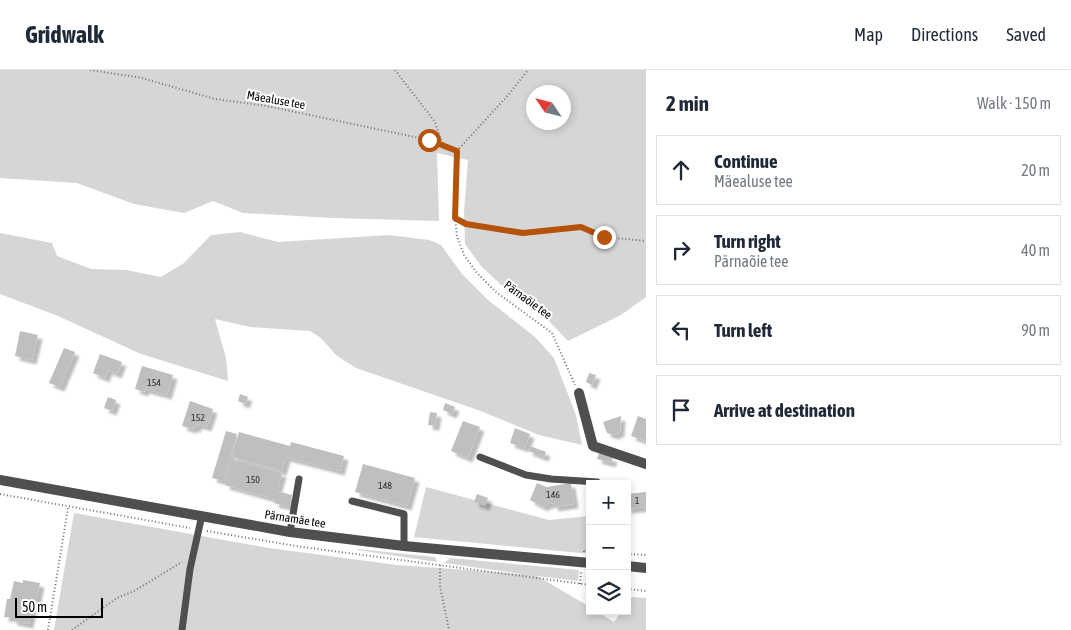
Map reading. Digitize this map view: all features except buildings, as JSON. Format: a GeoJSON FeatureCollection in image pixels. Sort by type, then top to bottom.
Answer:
{"type":"FeatureCollection","features":[{"type":"Feature","properties":{"kind":"street"},"geometry":{"type":"LineString","coordinates":[[579,393],[594,446],[646,464]]}},
{"type":"Feature","properties":{"kind":"street","name":"Pärnamäe tee"},"geometry":{"type":"LineString","coordinates":[[0,480],[290,532],[404,546],[586,563]]}},
{"type":"Feature","properties":{"kind":"street"},"geometry":{"type":"LineString","coordinates":[[631,566],[646,568]]}},
{"type":"Feature","properties":{"kind":"lane"},"geometry":{"type":"LineString","coordinates":[[480,457],[526,475],[551,480],[586,482]]}},
{"type":"Feature","properties":{"kind":"lane"},"geometry":{"type":"LineString","coordinates":[[290,532],[299,479]]}},
{"type":"Feature","properties":{"kind":"lane"},"geometry":{"type":"LineString","coordinates":[[352,501],[404,514],[404,546]]}},
{"type":"Feature","properties":{"kind":"lane"},"geometry":{"type":"LineString","coordinates":[[182,630],[193,555],[202,515]]}},
{"type":"Feature","properties":{"kind":"path","name":"Mäealuse tee"},"geometry":{"type":"LineString","coordinates":[[90,70],[142,78],[216,99],[267,106],[429,140],[457,151]]}},
{"type":"Feature","properties":{"kind":"path"},"geometry":{"type":"LineString","coordinates":[[396,70],[435,122],[445,147]]}},
{"type":"Feature","properties":{"kind":"path"},"geometry":{"type":"LineString","coordinates":[[457,151],[510,93],[528,70]]}},
{"type":"Feature","properties":{"kind":"path","name":"Pärnaõie tee"},"geometry":{"type":"LineString","coordinates":[[457,151],[455,218],[457,236],[464,255],[477,273],[496,292],[552,333],[579,393]]}},
{"type":"Feature","properties":{"kind":"path"},"geometry":{"type":"LineString","coordinates":[[455,218],[466,224],[523,233],[581,227],[604,237],[646,241]]}},
{"type":"Feature","properties":{"kind":"path"},"geometry":{"type":"LineString","coordinates":[[48,630],[68,508]]}},
{"type":"Feature","properties":{"kind":"path"},"geometry":{"type":"LineString","coordinates":[[631,554],[646,555]]}},
{"type":"Feature","properties":{"kind":"path"},"geometry":{"type":"LineString","coordinates":[[72,630],[118,598],[152,581],[193,555]]}},
{"type":"Feature","properties":{"kind":"path"},"geometry":{"type":"LineString","coordinates":[[440,565],[440,586],[449,630]]}},
{"type":"Feature","properties":{"kind":"path"},"geometry":{"type":"LineString","coordinates":[[631,589],[646,591]]}},
{"type":"Feature","properties":{"kind":"shaded area"},"geometry":{"type":"Polygon","coordinates":[[[0,70],[646,70],[646,297],[621,315],[568,341],[547,319],[510,293],[482,267],[465,244],[464,212],[468,160],[437,153],[439,221],[243,213],[213,201],[184,213],[134,204],[77,183],[0,178],[0,70]]]}},
{"type":"Feature","properties":{"kind":"shaded area"},"geometry":{"type":"Polygon","coordinates":[[[240,232],[278,242],[389,235],[429,240],[441,245],[462,274],[488,300],[535,337],[554,358],[576,415],[582,445],[539,435],[478,410],[356,368],[337,356],[321,338],[310,331],[250,327],[215,319],[226,358],[228,381],[141,354],[58,316],[0,294],[0,233],[52,243],[57,256],[91,269],[126,270],[161,277],[184,263],[211,235],[240,232]]]}},
{"type":"Feature","properties":{"kind":"shaded area"},"geometry":{"type":"Polygon","coordinates":[[[426,487],[549,520],[586,516],[586,554],[414,537],[426,487]]]}},
{"type":"Feature","properties":{"kind":"shaded area"},"geometry":{"type":"Polygon","coordinates":[[[74,513],[269,548],[397,565],[523,574],[444,563],[450,558],[579,570],[578,581],[537,576],[586,605],[586,615],[603,615],[614,622],[619,615],[631,615],[632,597],[646,598],[646,630],[54,630],[74,513]]]}},
{"type":"Feature","properties":{"kind":"shaded area"},"geometry":{"type":"Polygon","coordinates":[[[357,550],[435,557],[437,562],[357,550]]]}},
{"type":"Feature","properties":{"kind":"route"},"geometry":{"type":"LineString","coordinates":[[429,140],[457,151],[455,218],[466,224],[523,233],[581,227],[604,237]]}}]}
